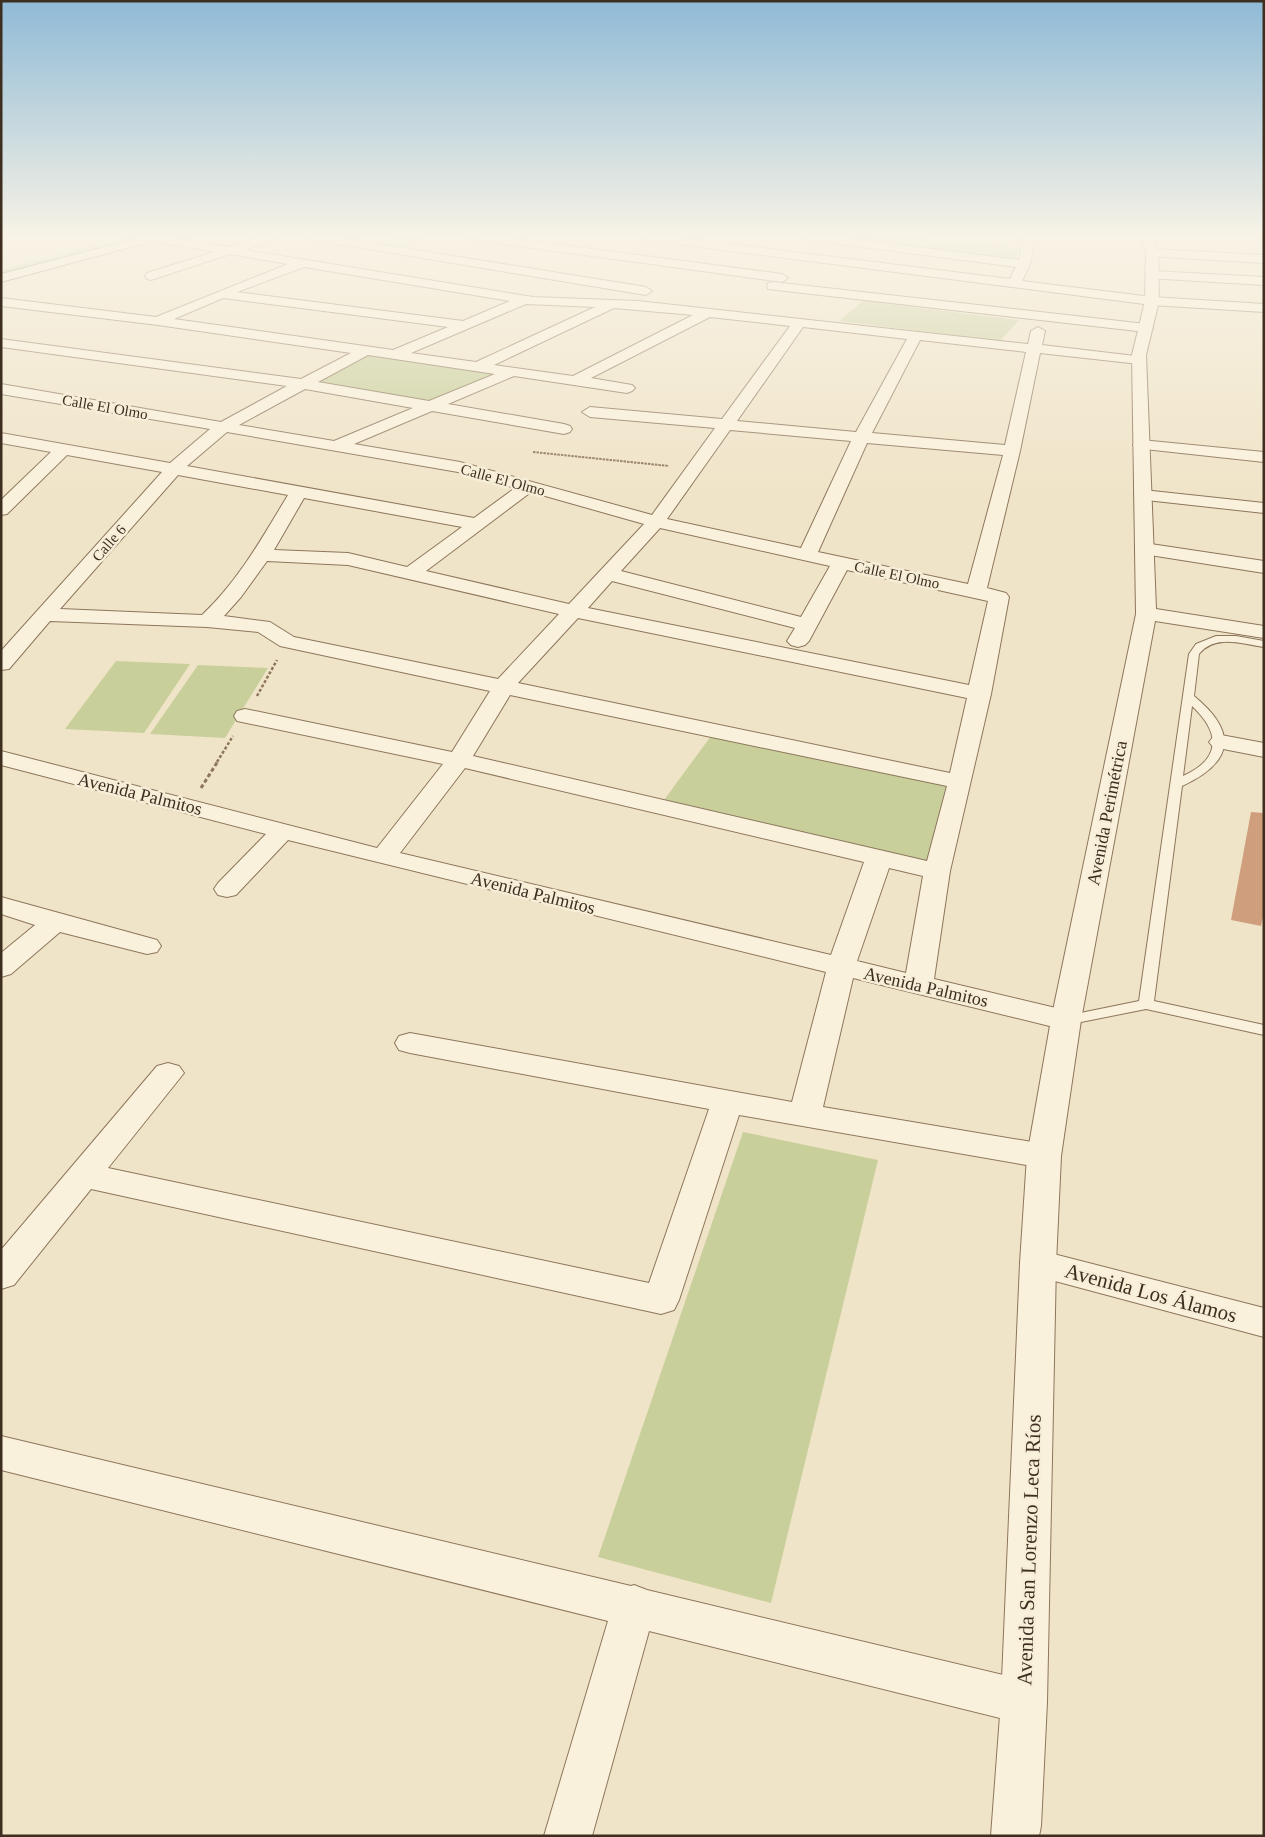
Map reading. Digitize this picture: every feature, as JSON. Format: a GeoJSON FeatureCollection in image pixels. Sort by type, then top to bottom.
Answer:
{"type":"FeatureCollection","features":[{"type":"Feature","properties":{"kind":"street"},"geometry":{"type":"LineString","coordinates":[[170,323],[627,388]]}},
{"type":"Feature","properties":{"kind":"street"},"geometry":{"type":"LineString","coordinates":[[438,323],[463,326]]}},
{"type":"Feature","properties":{"kind":"street"},"geometry":{"type":"LineString","coordinates":[[394,355],[471,323]]}},
{"type":"Feature","properties":{"kind":"street"},"geometry":{"type":"LineString","coordinates":[[477,367],[573,323]]}},
{"type":"Feature","properties":{"kind":"street"},"geometry":{"type":"LineString","coordinates":[[574,381],[687,323]]}},
{"type":"Feature","properties":{"kind":"street"},"geometry":{"type":"LineString","coordinates":[[786,323],[1139,360]]}},
{"type":"Feature","properties":{"kind":"street"},"geometry":{"type":"LineString","coordinates":[[918,986],[937,871],[980,694],[988,595],[1012,451],[1035,350],[1039,323]]}},
{"type":"Feature","properties":{"kind":"street"},"geometry":{"type":"LineString","coordinates":[[1099,323],[1146,328]]}},
{"type":"Feature","properties":{"kind":"street","name":"Avenida Perimétrica"},"geometry":{"type":"LineString","coordinates":[[1038,1263],[1044,1156],[1066,1020],[1146,614],[1139,360],[1147,323]]}},
{"type":"Feature","properties":{"kind":"street"},"geometry":{"type":"LineString","coordinates":[[383,857],[459,760],[504,686],[656,522],[798,324]]}},
{"type":"Feature","properties":{"kind":"street"},"geometry":{"type":"LineString","coordinates":[[807,555],[861,438],[915,336]]}},
{"type":"Feature","properties":{"kind":"street"},"geometry":{"type":"LineString","coordinates":[[1,342],[303,384],[564,429]]}},
{"type":"Feature","properties":{"kind":"street","name":"Calle 6"},"geometry":{"type":"LineString","coordinates":[[5,654],[45,615],[175,468],[224,427],[364,351]]}},
{"type":"Feature","properties":{"kind":"street"},"geometry":{"type":"LineString","coordinates":[[335,446],[512,372]]}},
{"type":"Feature","properties":{"kind":"street","name":"Calle El Olmo"},"geometry":{"type":"LineString","coordinates":[[1,389],[460,467],[656,522],[988,595]]}},
{"type":"Feature","properties":{"kind":"street"},"geometry":{"type":"LineString","coordinates":[[590,412],[725,426],[1012,451]]}},
{"type":"Feature","properties":{"kind":"street"},"geometry":{"type":"LineString","coordinates":[[1,438],[478,524]]}},
{"type":"Feature","properties":{"kind":"street"},"geometry":{"type":"LineString","coordinates":[[1142,445],[1264,457]]}},
{"type":"Feature","properties":{"kind":"street"},"geometry":{"type":"LineString","coordinates":[[1,510],[64,449]]}},
{"type":"Feature","properties":{"kind":"street"},"geometry":{"type":"LineString","coordinates":[[410,574],[528,486]]}},
{"type":"Feature","properties":{"kind":"street"},"geometry":{"type":"LineString","coordinates":[[207,621],[222,608],[260,556],[299,491]]}},
{"type":"Feature","properties":{"kind":"street"},"geometry":{"type":"LineString","coordinates":[[1143,495],[1264,508]]}},
{"type":"Feature","properties":{"kind":"street"},"geometry":{"type":"LineString","coordinates":[[1144,549],[1264,567]]}},
{"type":"Feature","properties":{"kind":"street"},"geometry":{"type":"LineString","coordinates":[[260,556],[348,560],[573,611],[980,694]]}},
{"type":"Feature","properties":{"kind":"street"},"geometry":{"type":"LineString","coordinates":[[790,655],[842,562]]}},
{"type":"Feature","properties":{"kind":"street"},"geometry":{"type":"LineString","coordinates":[[608,574],[807,625]]}},
{"type":"Feature","properties":{"kind":"street"},"geometry":{"type":"LineString","coordinates":[[1146,614],[1264,632]]}},
{"type":"Feature","properties":{"kind":"street"},"geometry":{"type":"LineString","coordinates":[[45,615],[207,621],[263,626],[287,642],[960,782]]}},
{"type":"Feature","properties":{"kind":"street"},"geometry":{"type":"LineString","coordinates":[[245,716],[459,760],[937,871]]}},
{"type":"Feature","properties":{"kind":"street"},"geometry":{"type":"LineString","coordinates":[[1221,742],[1264,750]]}},
{"type":"Feature","properties":{"kind":"street","name":"Avenida Palmitos"},"geometry":{"type":"LineString","coordinates":[[1,758],[383,857],[1066,1020]]}},
{"type":"Feature","properties":{"kind":"street"},"geometry":{"type":"LineString","coordinates":[[227,889],[283,831]]}},
{"type":"Feature","properties":{"kind":"street"},"geometry":{"type":"LineString","coordinates":[[805,1115],[841,967],[879,857]]}},
{"type":"Feature","properties":{"kind":"street"},"geometry":{"type":"LineString","coordinates":[[1,905],[55,922],[147,946]]}},
{"type":"Feature","properties":{"kind":"street"},"geometry":{"type":"LineString","coordinates":[[1,968],[55,922]]}},
{"type":"Feature","properties":{"kind":"street"},"geometry":{"type":"LineString","coordinates":[[410,1043],[727,1102],[1044,1156]]}},
{"type":"Feature","properties":{"kind":"street"},"geometry":{"type":"LineString","coordinates":[[1,1275],[168,1073]]}},
{"type":"Feature","properties":{"kind":"street"},"geometry":{"type":"LineString","coordinates":[[82,1175],[661,1300],[727,1102]]}},
{"type":"Feature","properties":{"kind":"street","name":"Avenida Los Álamos"},"geometry":{"type":"LineString","coordinates":[[1038,1263],[1264,1323]]}},
{"type":"Feature","properties":{"kind":"street","name":"Avenida San Lorenzo Leca Ríos"},"geometry":{"type":"LineString","coordinates":[[1015,1836],[1018,1826],[1024,1702],[1038,1263]]}},
{"type":"Feature","properties":{"kind":"street"},"geometry":{"type":"LineString","coordinates":[[1,1453],[634,1605],[1024,1702]]}},
{"type":"Feature","properties":{"kind":"street"},"geometry":{"type":"LineString","coordinates":[[568,1836],[634,1605]]}},
{"type":"Feature","properties":{"kind":"lane"},"geometry":{"type":"LineString","coordinates":[[1146,1004],[1194,654],[1198,646],[1206,641],[1221,639],[1264,644]]}},
{"type":"Feature","properties":{"kind":"lane"},"geometry":{"type":"LineString","coordinates":[[1176,784],[1201,771],[1214,759],[1221,742],[1217,725],[1206,711],[1188,697]]}},
{"type":"Feature","properties":{"kind":"lane"},"geometry":{"type":"LineString","coordinates":[[1066,1020],[1146,1004],[1264,1030]]}},
{"type":"Feature","properties":{"kind":"path"},"geometry":{"type":"LineString","coordinates":[[533,452],[694,469]]}},
{"type":"Feature","properties":{"kind":"green space"},"geometry":{"type":"Polygon","coordinates":[[[853,323],[1017,323],[1000,341],[853,323]]]}},
{"type":"Feature","properties":{"kind":"green space"},"geometry":{"type":"Polygon","coordinates":[[[367,355],[499,374],[431,402],[312,383],[367,355]]]}},
{"type":"Feature","properties":{"kind":"green space"},"geometry":{"type":"Polygon","coordinates":[[[116,661],[190,664],[144,733],[65,729],[116,661]]]}},
{"type":"Feature","properties":{"kind":"green space"},"geometry":{"type":"Polygon","coordinates":[[[198,665],[268,668],[225,738],[150,734],[198,665]]]}},
{"type":"Feature","properties":{"kind":"green space"},"geometry":{"type":"Polygon","coordinates":[[[711,736],[951,787],[931,862],[664,800],[711,736]]]}},
{"type":"Feature","properties":{"kind":"green space"},"geometry":{"type":"Polygon","coordinates":[[[743,1132],[878,1160],[771,1603],[598,1557],[743,1132]]]}},
{"type":"Feature","properties":{"kind":"building"},"geometry":{"type":"Polygon","coordinates":[[[1251,812],[1264,813],[1264,912],[1261,926],[1231,920],[1251,812]]]}}]}
